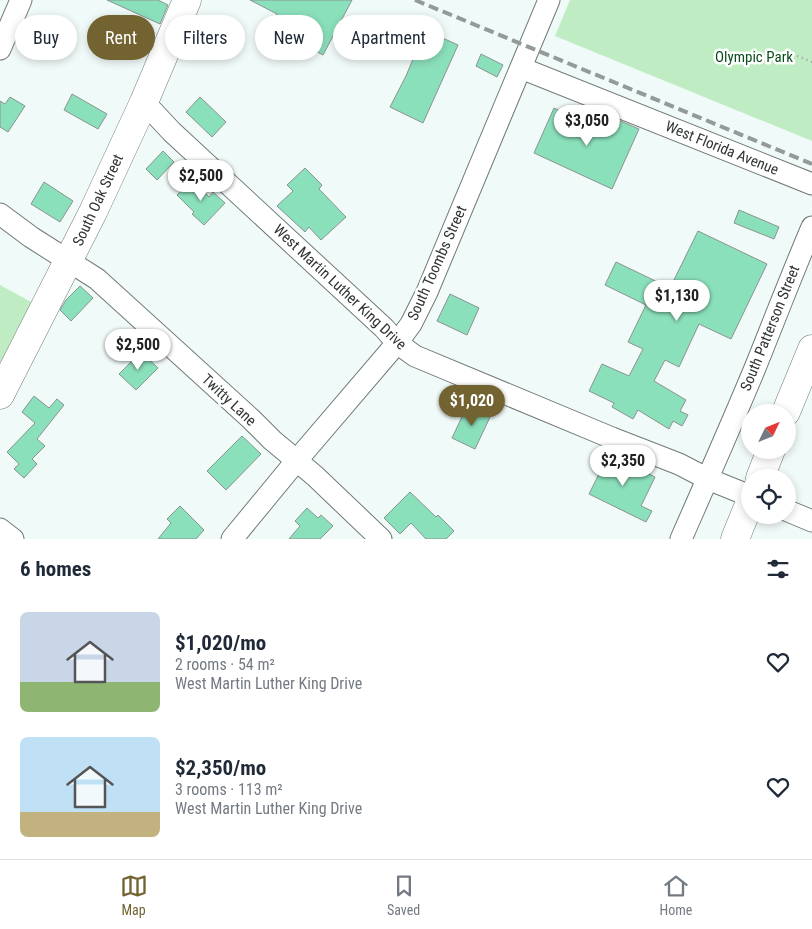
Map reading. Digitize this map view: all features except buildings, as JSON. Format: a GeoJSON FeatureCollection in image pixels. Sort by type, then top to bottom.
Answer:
{"type":"FeatureCollection","features":[{"type":"Feature","properties":{"kind":"main road","name":"South Oak Street"},"geometry":{"type":"LineString","coordinates":[[0,395],[69,261],[144,102],[187,0]]}},
{"type":"Feature","properties":{"kind":"main road"},"geometry":{"type":"LineString","coordinates":[[789,404],[812,349]]}},
{"type":"Feature","properties":{"kind":"main road"},"geometry":{"type":"LineString","coordinates":[[735,539],[741,524]]}},
{"type":"Feature","properties":{"kind":"street"},"geometry":{"type":"LineString","coordinates":[[0,49],[21,0]]}},
{"type":"Feature","properties":{"kind":"street","name":"South Toombs Street"},"geometry":{"type":"LineString","coordinates":[[232,539],[411,324],[427,292],[549,0]]}},
{"type":"Feature","properties":{"kind":"street","name":"West Florida Avenue"},"geometry":{"type":"LineString","coordinates":[[521,68],[812,184]]}},
{"type":"Feature","properties":{"kind":"street","name":"West Martin Luther King Drive"},"geometry":{"type":"LineString","coordinates":[[144,102],[172,132],[384,328],[397,343],[416,356],[679,464],[708,479],[741,492]]}},
{"type":"Feature","properties":{"kind":"street","name":"Twitty Lane"},"geometry":{"type":"LineString","coordinates":[[0,214],[97,279],[252,419],[272,440],[297,460],[381,539]]}},
{"type":"Feature","properties":{"kind":"street","name":"South Patterson Street"},"geometry":{"type":"LineString","coordinates":[[681,539],[708,479],[812,227]]}},
{"type":"Feature","properties":{"kind":"street"},"geometry":{"type":"LineString","coordinates":[[796,514],[812,521]]}},
{"type":"Feature","properties":{"kind":"street"},"geometry":{"type":"LineString","coordinates":[[0,529],[13,539]]}},
{"type":"Feature","properties":{"kind":"path"},"geometry":{"type":"LineString","coordinates":[[788,52],[812,62]]}},
{"type":"Feature","properties":{"kind":"green space","name":"Olympic Park"},"geometry":{"type":"Polygon","coordinates":[[[570,0],[812,0],[812,141],[555,36],[570,0]]]}},
{"type":"Feature","properties":{"kind":"green space"},"geometry":{"type":"Polygon","coordinates":[[[0,285],[33,303],[0,367],[0,285]]]}},
{"type":"Feature","properties":{"kind":"railway"},"geometry":{"type":"LineString","coordinates":[[415,0],[812,164]]}}]}
